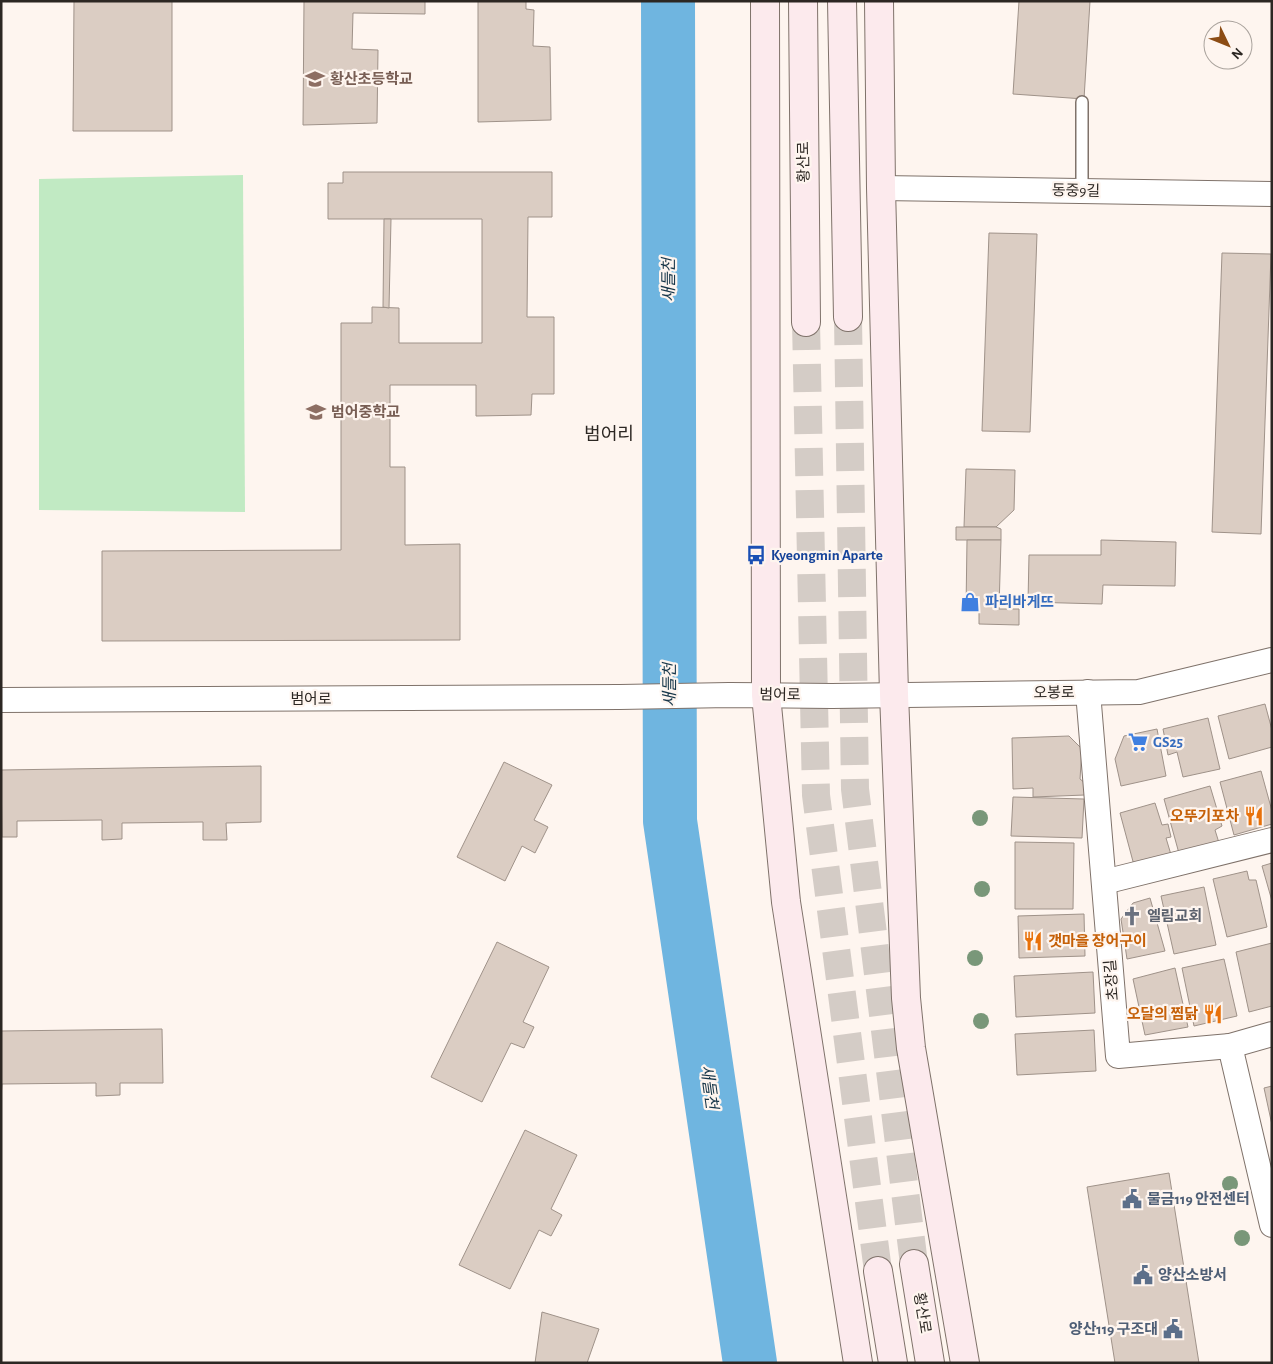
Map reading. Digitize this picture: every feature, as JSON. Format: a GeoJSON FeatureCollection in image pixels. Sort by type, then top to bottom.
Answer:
{"type":"FeatureCollection","features":[{"type":"Feature","properties":{"kind":"main road"},"geometry":{"type":"LineString","coordinates":[[765,1],[766,695],[786,902],[858,1363]]}},
{"type":"Feature","properties":{"kind":"main road","name":"황산로"},"geometry":{"type":"LineString","coordinates":[[803,1],[806,322]]}},
{"type":"Feature","properties":{"kind":"main road"},"geometry":{"type":"LineString","coordinates":[[842,1],[848,317]]}},
{"type":"Feature","properties":{"kind":"main road"},"geometry":{"type":"LineString","coordinates":[[879,1],[881,188],[894,694],[906,998],[911,1048],[965,1363]]}},
{"type":"Feature","properties":{"kind":"main road","name":"황산로"},"geometry":{"type":"LineString","coordinates":[[914,1264],[930,1363]]}},
{"type":"Feature","properties":{"kind":"main road"},"geometry":{"type":"LineString","coordinates":[[878,1271],[893,1363]]}},
{"type":"Feature","properties":{"kind":"street","name":"동중9길"},"geometry":{"type":"LineString","coordinates":[[881,188],[1272,194]]}},
{"type":"Feature","properties":{"kind":"street","name":"오봉로"},"geometry":{"type":"LineString","coordinates":[[832,696],[1139,692],[1272,660]]}},
{"type":"Feature","properties":{"kind":"street","name":"초장길"},"geometry":{"type":"LineString","coordinates":[[1088,692],[1118,1056],[1230,1046],[1272,1034]]}},
{"type":"Feature","properties":{"kind":"street","name":"범어로"},"geometry":{"type":"LineString","coordinates":[[1,700],[832,696]]}},
{"type":"Feature","properties":{"kind":"street"},"geometry":{"type":"LineString","coordinates":[[1104,882],[1272,840]]}},
{"type":"Feature","properties":{"kind":"street"},"geometry":{"type":"LineString","coordinates":[[1230,1046],[1272,1225]]}},
{"type":"Feature","properties":{"kind":"lane"},"geometry":{"type":"LineString","coordinates":[[1082,102],[1082,191]]}},
{"type":"Feature","properties":{"kind":"green space"},"geometry":{"type":"Polygon","coordinates":[[[243,175],[245,512],[39,510],[39,179],[243,175]]]}},
{"type":"Feature","properties":{"kind":"building"},"geometry":{"type":"Polygon","coordinates":[[[74,1],[172,1],[172,131],[73,131],[74,1]]]}},
{"type":"Feature","properties":{"kind":"building"},"geometry":{"type":"Polygon","coordinates":[[[304,1],[425,1],[425,14],[353,13],[352,49],[378,50],[377,123],[303,125],[304,1]]]}},
{"type":"Feature","properties":{"kind":"building"},"geometry":{"type":"Polygon","coordinates":[[[478,1],[526,1],[526,9],[534,10],[533,46],[550,47],[551,120],[478,122],[478,1]]]}},
{"type":"Feature","properties":{"kind":"building"},"geometry":{"type":"Polygon","coordinates":[[[1019,1],[1090,1],[1084,99],[1013,94],[1019,1]]]}},
{"type":"Feature","properties":{"kind":"building"},"geometry":{"type":"Polygon","coordinates":[[[343,172],[552,172],[552,217],[528,217],[527,317],[554,317],[554,394],[532,394],[531,415],[476,416],[476,385],[390,385],[390,467],[405,467],[405,545],[460,544],[460,640],[102,641],[102,551],[341,550],[341,323],[372,323],[372,307],[399,308],[399,343],[482,343],[482,219],[328,219],[328,183],[343,183],[343,172]]]}},
{"type":"Feature","properties":{"kind":"building"},"geometry":{"type":"Polygon","coordinates":[[[384,219],[391,219],[389,308],[383,307],[384,219]]]}},
{"type":"Feature","properties":{"kind":"building"},"geometry":{"type":"Polygon","coordinates":[[[989,233],[1037,234],[1030,432],[982,431],[989,233]]]}},
{"type":"Feature","properties":{"kind":"building"},"geometry":{"type":"Polygon","coordinates":[[[1222,253],[1271,254],[1261,534],[1212,532],[1222,253]]]}},
{"type":"Feature","properties":{"kind":"building"},"geometry":{"type":"Polygon","coordinates":[[[966,469],[1015,470],[1014,510],[996,527],[964,527],[966,469]]]}},
{"type":"Feature","properties":{"kind":"building"},"geometry":{"type":"Polygon","coordinates":[[[956,527],[996,527],[1001,529],[1001,540],[956,540],[956,527]]]}},
{"type":"Feature","properties":{"kind":"building"},"geometry":{"type":"Polygon","coordinates":[[[967,540],[1001,540],[999,609],[1019,609],[1019,625],[979,624],[979,610],[966,609],[967,540]]]}},
{"type":"Feature","properties":{"kind":"building"},"geometry":{"type":"Polygon","coordinates":[[[1101,540],[1176,542],[1175,586],[1103,585],[1102,604],[1028,602],[1029,555],[1101,555],[1101,540]]]}},
{"type":"Feature","properties":{"kind":"building"},"geometry":{"type":"Polygon","coordinates":[[[1265,704],[1272,730],[1272,747],[1229,759],[1218,716],[1265,704]]]}},
{"type":"Feature","properties":{"kind":"building"},"geometry":{"type":"Polygon","coordinates":[[[1208,718],[1220,769],[1183,777],[1177,752],[1168,755],[1163,729],[1208,718]]]}},
{"type":"Feature","properties":{"kind":"building"},"geometry":{"type":"Polygon","coordinates":[[[1157,729],[1166,776],[1121,786],[1115,759],[1124,736],[1157,729]]]}},
{"type":"Feature","properties":{"kind":"building"},"geometry":{"type":"Polygon","coordinates":[[[1069,736],[1082,749],[1080,779],[1085,783],[1085,795],[1033,797],[1033,788],[1013,789],[1012,738],[1069,736]]]}},
{"type":"Feature","properties":{"kind":"building"},"geometry":{"type":"Polygon","coordinates":[[[504,762],[552,785],[534,820],[548,827],[535,853],[522,846],[505,881],[457,857],[504,762]]]}},
{"type":"Feature","properties":{"kind":"building"},"geometry":{"type":"Polygon","coordinates":[[[261,766],[261,822],[226,823],[227,840],[203,840],[203,822],[122,823],[122,839],[102,840],[102,820],[17,821],[17,837],[2,837],[1,770],[261,766]]]}},
{"type":"Feature","properties":{"kind":"building"},"geometry":{"type":"Polygon","coordinates":[[[1261,771],[1272,811],[1272,824],[1234,835],[1220,782],[1261,771]]]}},
{"type":"Feature","properties":{"kind":"building"},"geometry":{"type":"Polygon","coordinates":[[[1210,786],[1222,826],[1215,830],[1220,846],[1180,857],[1164,799],[1210,786]]]}},
{"type":"Feature","properties":{"kind":"building"},"geometry":{"type":"Polygon","coordinates":[[[1013,797],[1084,799],[1082,838],[1011,836],[1013,797]]]}},
{"type":"Feature","properties":{"kind":"building"},"geometry":{"type":"Polygon","coordinates":[[[1155,803],[1162,825],[1168,824],[1171,837],[1166,838],[1172,858],[1135,869],[1120,813],[1155,803]]]}},
{"type":"Feature","properties":{"kind":"building"},"geometry":{"type":"Polygon","coordinates":[[[1015,842],[1074,843],[1073,909],[1015,909],[1015,842]]]}},
{"type":"Feature","properties":{"kind":"building"},"geometry":{"type":"Polygon","coordinates":[[[1272,863],[1272,901],[1262,866],[1272,863]]]}},
{"type":"Feature","properties":{"kind":"building"},"geometry":{"type":"Polygon","coordinates":[[[1247,871],[1249,880],[1256,880],[1267,927],[1227,937],[1213,879],[1247,871]]]}},
{"type":"Feature","properties":{"kind":"building"},"geometry":{"type":"Polygon","coordinates":[[[1204,887],[1216,945],[1174,954],[1161,896],[1204,887]]]}},
{"type":"Feature","properties":{"kind":"building"},"geometry":{"type":"Polygon","coordinates":[[[1150,898],[1165,951],[1127,959],[1121,919],[1133,903],[1150,898]]]}},
{"type":"Feature","properties":{"kind":"building"},"geometry":{"type":"Polygon","coordinates":[[[1084,914],[1085,956],[1019,958],[1018,916],[1084,914]]]}},
{"type":"Feature","properties":{"kind":"building"},"geometry":{"type":"Polygon","coordinates":[[[497,942],[549,967],[523,1022],[534,1027],[524,1048],[511,1043],[482,1102],[431,1077],[497,942]]]}},
{"type":"Feature","properties":{"kind":"building"},"geometry":{"type":"Polygon","coordinates":[[[1272,943],[1272,1006],[1249,1012],[1236,952],[1272,943]]]}},
{"type":"Feature","properties":{"kind":"building"},"geometry":{"type":"Polygon","coordinates":[[[1224,959],[1237,1016],[1194,1026],[1182,968],[1224,959]]]}},
{"type":"Feature","properties":{"kind":"building"},"geometry":{"type":"Polygon","coordinates":[[[1175,968],[1188,1027],[1145,1035],[1133,979],[1175,968]]]}},
{"type":"Feature","properties":{"kind":"building"},"geometry":{"type":"Polygon","coordinates":[[[1093,972],[1095,1013],[1016,1017],[1014,976],[1093,972]]]}},
{"type":"Feature","properties":{"kind":"building"},"geometry":{"type":"Polygon","coordinates":[[[162,1029],[163,1083],[120,1083],[120,1095],[96,1096],[96,1083],[2,1084],[1,1097],[1,1031],[162,1029]]]}},
{"type":"Feature","properties":{"kind":"building"},"geometry":{"type":"Polygon","coordinates":[[[1094,1030],[1096,1071],[1017,1075],[1015,1034],[1094,1030]]]}},
{"type":"Feature","properties":{"kind":"building"},"geometry":{"type":"Polygon","coordinates":[[[1272,1086],[1272,1125],[1264,1088],[1272,1086]]]}},
{"type":"Feature","properties":{"kind":"building"},"geometry":{"type":"Polygon","coordinates":[[[525,1130],[577,1155],[551,1209],[562,1215],[551,1236],[539,1230],[510,1289],[459,1265],[525,1130]]]}},
{"type":"Feature","properties":{"kind":"building","name":"양산소방서"},"geometry":{"type":"Polygon","coordinates":[[[1169,1173],[1199,1363],[1115,1363],[1087,1187],[1169,1173]]]}},
{"type":"Feature","properties":{"kind":"building"},"geometry":{"type":"Polygon","coordinates":[[[542,1312],[599,1329],[587,1363],[535,1363],[542,1312]]]}},
{"type":"Feature","properties":{"kind":"waterway","name":"새들천"},"geometry":{"type":"LineString","coordinates":[[668,1],[670,821],[750,1363]]}},
{"type":"Feature","properties":{"kind":"tunnel"},"geometry":{"type":"LineString","coordinates":[[848,317],[855,789],[914,1264]]}},
{"type":"Feature","properties":{"kind":"tunnel"},"geometry":{"type":"LineString","coordinates":[[806,322],[816,795],[878,1271]]}},
{"type":"Feature","properties":{"kind":"place","name":"황산초등학교"},"geometry":{"type":"Point","coordinates":[315,79]}},
{"type":"Feature","properties":{"kind":"place","name":"범어중학교"},"geometry":{"type":"Point","coordinates":[316,412]}},
{"type":"Feature","properties":{"kind":"place","name":"Kyeongmin Aparte"},"geometry":{"type":"Point","coordinates":[756,555]}},
{"type":"Feature","properties":{"kind":"place","name":"파리바게뜨"},"geometry":{"type":"Point","coordinates":[970,602]}},
{"type":"Feature","properties":{"kind":"place","name":"GS25"},"geometry":{"type":"Point","coordinates":[1138,742]}},
{"type":"Feature","properties":{"kind":"place","name":"오뚜기포차"},"geometry":{"type":"Point","coordinates":[1254,816]}},
{"type":"Feature","properties":{"kind":"place","name":"엘림교회"},"geometry":{"type":"Point","coordinates":[1132,916]}},
{"type":"Feature","properties":{"kind":"place","name":"갯마을 장어구이"},"geometry":{"type":"Point","coordinates":[1033,941]}},
{"type":"Feature","properties":{"kind":"place","name":"오달의 찜닭"},"geometry":{"type":"Point","coordinates":[1213,1014]}},
{"type":"Feature","properties":{"kind":"place","name":"물금119 안전센터"},"geometry":{"type":"Point","coordinates":[1132,1199]}},
{"type":"Feature","properties":{"kind":"place","name":"양산소방서"},"geometry":{"type":"Point","coordinates":[1143,1275]}},
{"type":"Feature","properties":{"kind":"place","name":"양산119 구조대"},"geometry":{"type":"Point","coordinates":[1173,1329]}},
{"type":"Feature","properties":{"kind":"district","name":"범어리"},"geometry":{"type":"Point","coordinates":[609,435]}}]}
